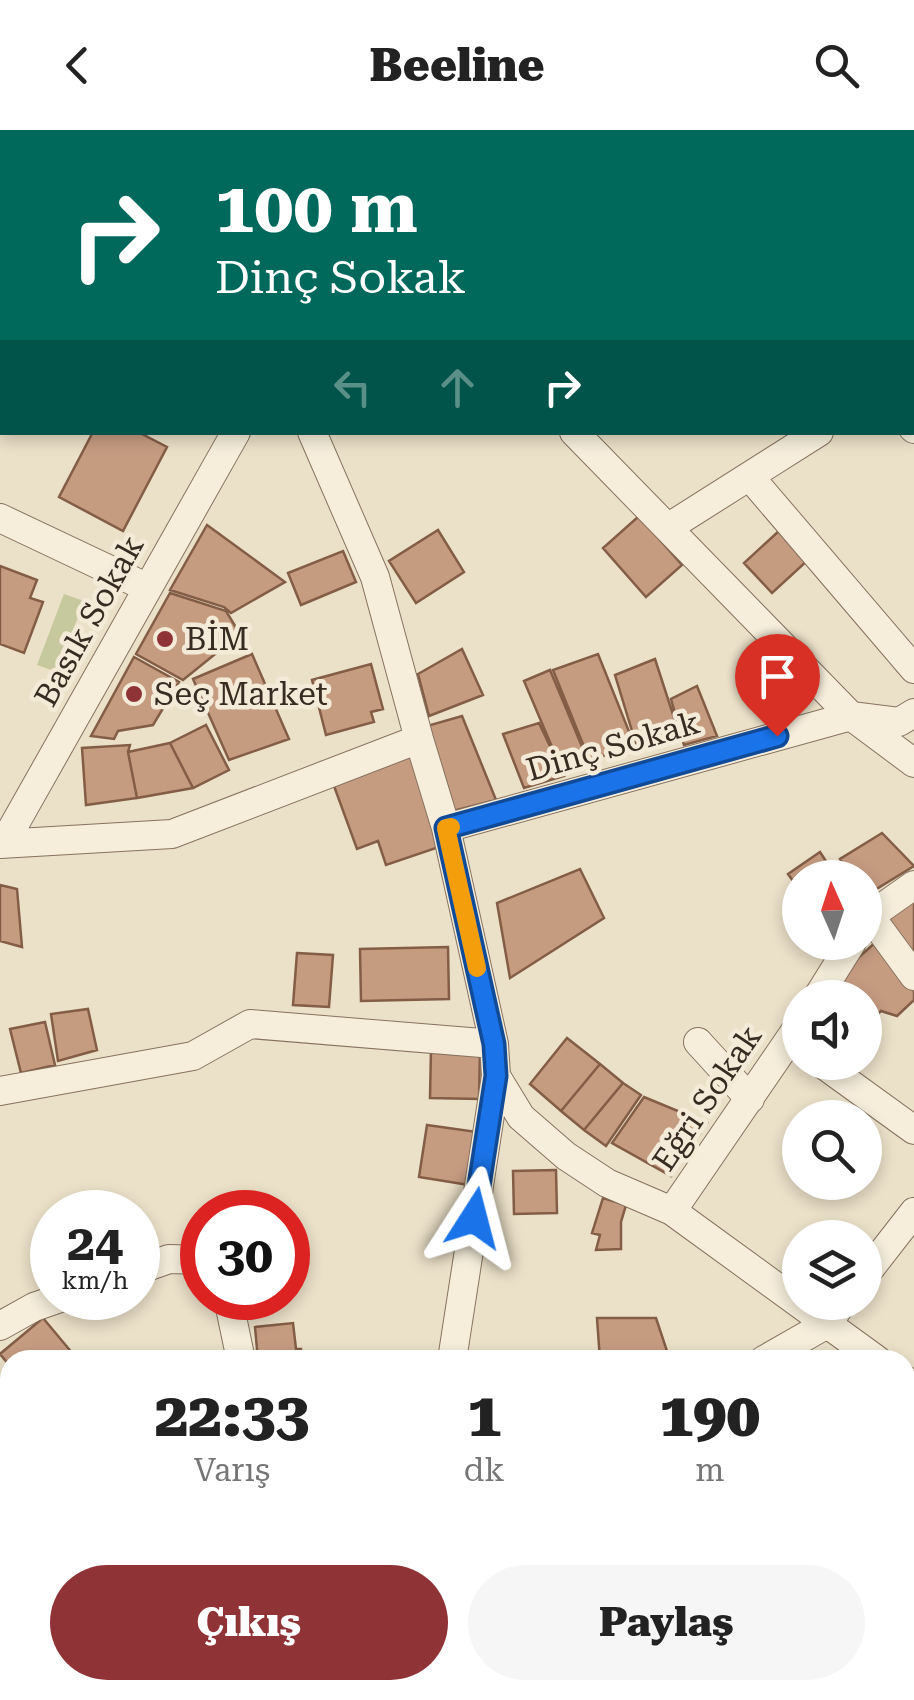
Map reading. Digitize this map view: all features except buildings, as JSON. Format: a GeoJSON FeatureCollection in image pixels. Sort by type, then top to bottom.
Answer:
{"type":"FeatureCollection","features":[{"type":"Feature","properties":{"kind":"street","name":"Basık Sokak"},"geometry":{"type":"LineString","coordinates":[[2,843],[234,435]]}},
{"type":"Feature","properties":{"kind":"street"},"geometry":{"type":"LineString","coordinates":[[318,435],[376,576],[446,828],[494,1044],[496,1076],[454,1350]]}},
{"type":"Feature","properties":{"kind":"street"},"geometry":{"type":"LineString","coordinates":[[577,435],[851,716],[914,764]]}},
{"type":"Feature","properties":{"kind":"street"},"geometry":{"type":"LineString","coordinates":[[669,528],[814,435]]}},
{"type":"Feature","properties":{"kind":"street"},"geometry":{"type":"LineString","coordinates":[[750,477],[914,669]]}},
{"type":"Feature","properties":{"kind":"street"},"geometry":{"type":"LineString","coordinates":[[0,518],[148,588]]}},
{"type":"Feature","properties":{"kind":"street","name":"Dinç Sokak"},"geometry":{"type":"LineString","coordinates":[[446,828],[851,716],[899,722],[914,713]]}},
{"type":"Feature","properties":{"kind":"street"},"geometry":{"type":"LineString","coordinates":[[2,843],[172,834],[419,739]]}},
{"type":"Feature","properties":{"kind":"street"},"geometry":{"type":"LineString","coordinates":[[882,908],[914,885]]}},
{"type":"Feature","properties":{"kind":"street"},"geometry":{"type":"LineString","coordinates":[[882,937],[914,976]]}},
{"type":"Feature","properties":{"kind":"street"},"geometry":{"type":"LineString","coordinates":[[0,1092],[192,1056],[250,1024],[494,1044]]}},
{"type":"Feature","properties":{"kind":"street"},"geometry":{"type":"LineString","coordinates":[[698,1042],[750,1099]]}},
{"type":"Feature","properties":{"kind":"street","name":"Eğri Sokak"},"geometry":{"type":"LineString","coordinates":[[672,1211],[782,1056]]}},
{"type":"Feature","properties":{"kind":"street"},"geometry":{"type":"LineString","coordinates":[[496,1076],[521,1117],[566,1156],[607,1183],[672,1211],[782,1280]]}},
{"type":"Feature","properties":{"kind":"street"},"geometry":{"type":"LineString","coordinates":[[845,1080],[914,1130]]}},
{"type":"Feature","properties":{"kind":"street"},"geometry":{"type":"LineString","coordinates":[[882,1253],[914,1212]]}},
{"type":"Feature","properties":{"kind":"street"},"geometry":{"type":"LineString","coordinates":[[0,1326],[30,1308]]}},
{"type":"Feature","properties":{"kind":"street"},"geometry":{"type":"LineString","coordinates":[[232,1320],[238,1350]]}},
{"type":"Feature","properties":{"kind":"street"},"geometry":{"type":"LineString","coordinates":[[779,1350],[824,1320]]}},
{"type":"Feature","properties":{"kind":"street"},"geometry":{"type":"LineString","coordinates":[[841,1320],[868,1350]]}},
{"type":"Feature","properties":{"kind":"green space"},"geometry":{"type":"Polygon","coordinates":[[[64,594],[84,601],[57,672],[37,665],[64,594]]]}},
{"type":"Feature","properties":{"kind":"slow traffic"},"geometry":{"type":"LineString","coordinates":[[451,827],[446,828],[477,968]]}},
{"type":"Feature","properties":{"kind":"place","name":"BİM"},"geometry":{"type":"Point","coordinates":[165,639]}},
{"type":"Feature","properties":{"kind":"place","name":"Seç Market"},"geometry":{"type":"Point","coordinates":[134,694]}},
{"type":"Feature","properties":{"kind":"route"},"geometry":{"type":"LineString","coordinates":[[474,1218],[496,1076],[494,1044],[446,828],[777,736]]}}]}
